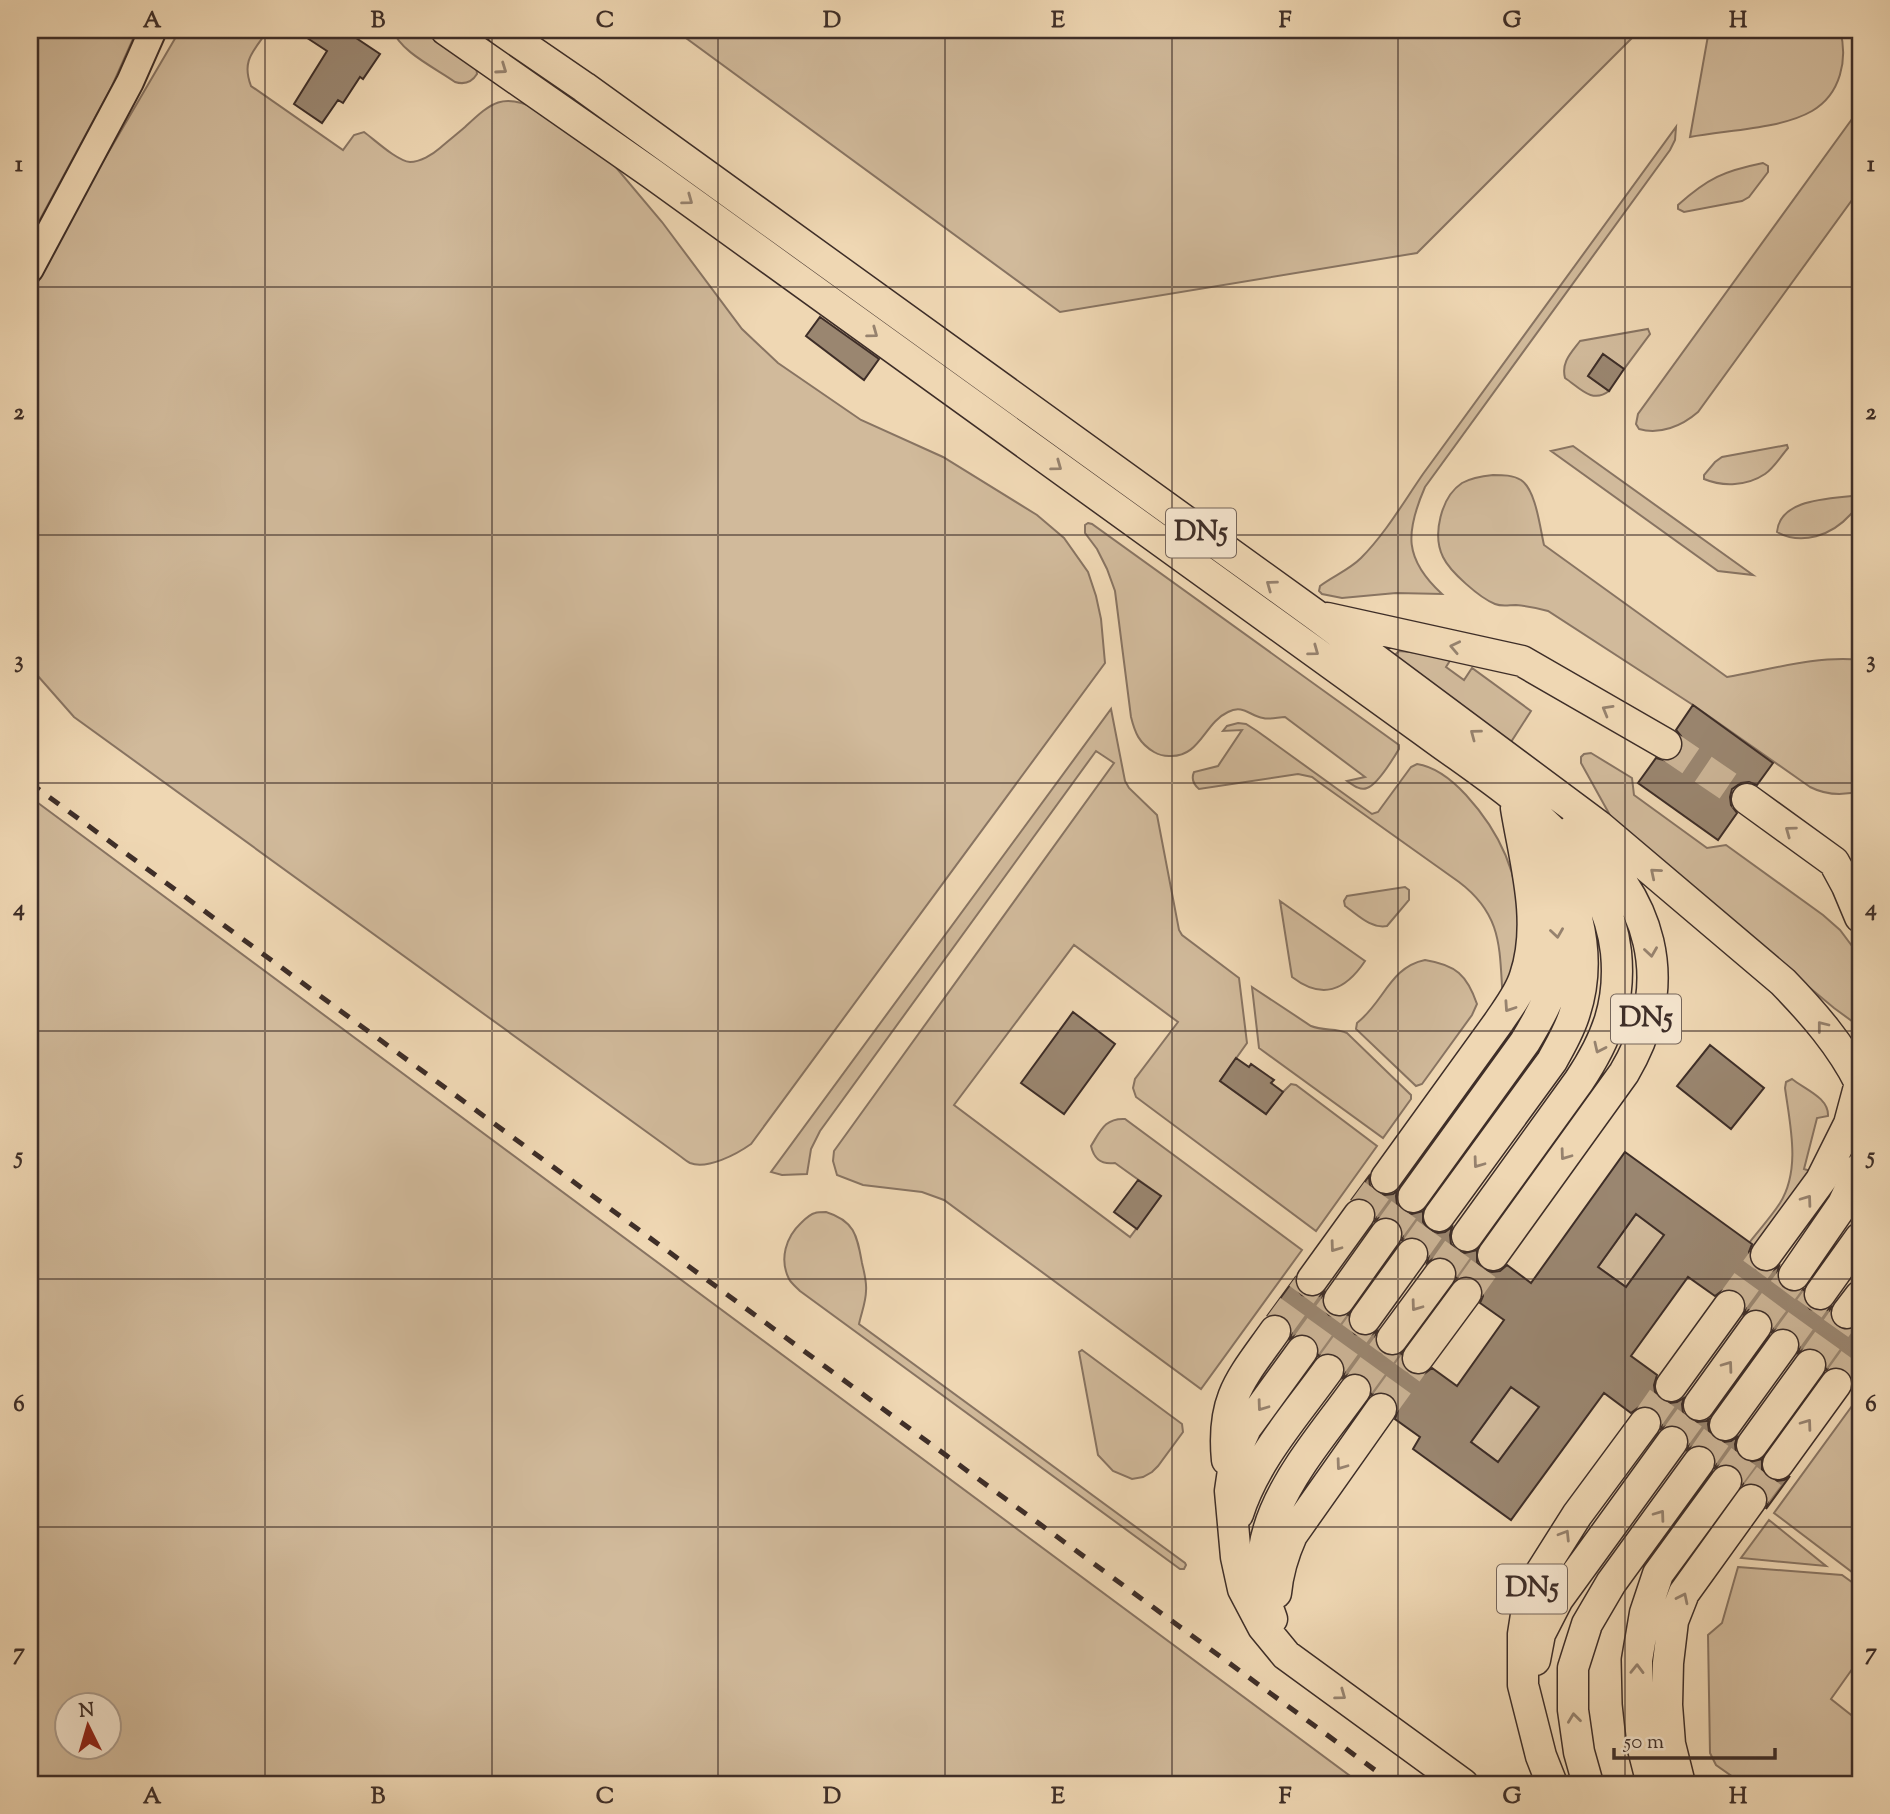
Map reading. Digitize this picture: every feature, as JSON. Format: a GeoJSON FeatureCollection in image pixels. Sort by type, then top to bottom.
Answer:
{"type":"FeatureCollection","features":[{"type":"Feature","properties":{"kind":"highway","name":"DN5"},"geometry":{"type":"LineString","coordinates":[[446,30],[651,173],[1515,798],[1558,835],[1593,881],[1607,911],[1614,937],[1618,972],[1616,1000],[1608,1028],[1595,1057],[1467,1236]]}},
{"type":"Feature","properties":{"kind":"highway","name":"DN5"},"geometry":{"type":"LineString","coordinates":[[501,30],[584,87],[1317,616],[1599,827],[1783,982],[1811,1011],[1842,1051],[1860,1083],[1849,1124],[1821,1180],[1766,1255]]}},
{"type":"Feature","properties":{"kind":"highway","name":"DN5"},"geometry":{"type":"LineString","coordinates":[[1317,616],[1522,661],[1666,744]]}},
{"type":"Feature","properties":{"kind":"highway","name":"DN5"},"geometry":{"type":"LineString","coordinates":[[1439,1216],[1552,1061],[1575,1012],[1580,988],[1582,937],[1575,911],[1561,873],[1515,798]]}},
{"type":"Feature","properties":{"kind":"highway","name":"DN5"},"geometry":{"type":"LineString","coordinates":[[1493,1255],[1635,1055],[1652,991],[1653,965],[1649,937],[1631,895],[1616,873],[1588,841],[1569,826],[1515,798]]}},
{"type":"Feature","properties":{"kind":"highway"},"geometry":{"type":"LineString","coordinates":[[1386,1178],[1498,1023],[1525,977],[1532,946],[1533,921],[1515,798]]}},
{"type":"Feature","properties":{"kind":"highway"},"geometry":{"type":"LineString","coordinates":[[1413,1197],[1536,1024],[1549,997],[1559,960],[1554,916],[1546,882],[1515,798]]}},
{"type":"Feature","properties":{"kind":"highway"},"geometry":{"type":"LineString","coordinates":[[1747,799],[1834,862],[1860,917]]}},
{"type":"Feature","properties":{"kind":"highway"},"geometry":{"type":"LineString","coordinates":[[1794,1275],[1843,1204],[1860,1168]]}},
{"type":"Feature","properties":{"kind":"highway"},"geometry":{"type":"LineString","coordinates":[[1312,1280],[1359,1215]]}},
{"type":"Feature","properties":{"kind":"highway"},"geometry":{"type":"LineString","coordinates":[[1339,1300],[1386,1234]]}},
{"type":"Feature","properties":{"kind":"highway"},"geometry":{"type":"LineString","coordinates":[[1820,1294],[1860,1238]]}},
{"type":"Feature","properties":{"kind":"highway"},"geometry":{"type":"LineString","coordinates":[[1365,1319],[1412,1254]]}},
{"type":"Feature","properties":{"kind":"highway"},"geometry":{"type":"LineString","coordinates":[[1392,1339],[1440,1274]]}},
{"type":"Feature","properties":{"kind":"highway"},"geometry":{"type":"LineString","coordinates":[[1418,1358],[1466,1293]]}},
{"type":"Feature","properties":{"kind":"highway"},"geometry":{"type":"LineString","coordinates":[[1671,1386],[1729,1306]]}},
{"type":"Feature","properties":{"kind":"highway"},"geometry":{"type":"LineString","coordinates":[[1699,1405],[1756,1326]]}},
{"type":"Feature","properties":{"kind":"highway"},"geometry":{"type":"LineString","coordinates":[[1275,1331],[1246,1371],[1234,1391],[1228,1409],[1226,1439],[1230,1491],[1236,1557],[1243,1589],[1264,1627],[1286,1655],[1463,1784]]}},
{"type":"Feature","properties":{"kind":"highway"},"geometry":{"type":"LineString","coordinates":[[1725,1425],[1783,1345]]}},
{"type":"Feature","properties":{"kind":"highway"},"geometry":{"type":"LineString","coordinates":[[1230,1491],[1236,1450],[1245,1428],[1302,1351]]}},
{"type":"Feature","properties":{"kind":"highway"},"geometry":{"type":"LineString","coordinates":[[1752,1444],[1810,1365]]}},
{"type":"Feature","properties":{"kind":"highway"},"geometry":{"type":"LineString","coordinates":[[1234,1526],[1254,1473],[1328,1370]]}},
{"type":"Feature","properties":{"kind":"highway"},"geometry":{"type":"LineString","coordinates":[[1778,1464],[1836,1384]]}},
{"type":"Feature","properties":{"kind":"highway"},"geometry":{"type":"LineString","coordinates":[[1286,1655],[1269,1612],[1261,1574],[1262,1552],[1270,1519],[1287,1486],[1355,1390]]}},
{"type":"Feature","properties":{"kind":"highway"},"geometry":{"type":"LineString","coordinates":[[1286,1655],[1277,1616],[1276,1594],[1282,1557],[1304,1517],[1381,1409]]}},
{"type":"Feature","properties":{"kind":"highway","name":"DN5"},"geometry":{"type":"LineString","coordinates":[[1552,1784],[1541,1756],[1523,1685],[1522,1634],[1528,1602],[1534,1583],[1577,1515],[1644,1423]]}},
{"type":"Feature","properties":{"kind":"highway","name":"DN5"},"geometry":{"type":"LineString","coordinates":[[1533,1720],[1532,1679],[1540,1634],[1558,1599],[1672,1442]]}},
{"type":"Feature","properties":{"kind":"highway","name":"DN5"},"geometry":{"type":"LineString","coordinates":[[1588,1784],[1579,1752],[1573,1710],[1573,1668],[1587,1624],[1611,1583],[1699,1462]]}},
{"type":"Feature","properties":{"kind":"highway"},"geometry":{"type":"LineString","coordinates":[[1652,1784],[1643,1749],[1638,1703],[1637,1660],[1644,1613],[1658,1574],[1726,1481]]}},
{"type":"Feature","properties":{"kind":"highway"},"geometry":{"type":"LineString","coordinates":[[1681,1784],[1670,1744],[1667,1705],[1673,1621],[1684,1593],[1751,1500]]}},
{"type":"Feature","properties":{"kind":"main road"},"geometry":{"type":"LineString","coordinates":[[30,269],[130,82],[153,30]]}},
{"type":"Feature","properties":{"kind":"main road"},"geometry":{"type":"LineString","coordinates":[[130,82],[164,30]]}},
{"type":"Feature","properties":{"kind":"shaded area"},"geometry":{"type":"Polygon","coordinates":[[[30,30],[137,30],[112,86],[30,238],[30,30]]]}},
{"type":"Feature","properties":{"kind":"shaded area"},"geometry":{"type":"Polygon","coordinates":[[[180,30],[268,30],[248,62],[251,86],[343,150],[354,135],[364,132],[399,158],[414,162],[433,153],[490,106],[515,101],[537,109],[614,165],[662,222],[742,329],[778,363],[861,420],[943,457],[1037,515],[1064,538],[1088,572],[1101,619],[1105,663],[751,1144],[730,1156],[713,1163],[690,1163],[74,717],[30,667],[30,297],[91,182],[180,30]]]}},
{"type":"Feature","properties":{"kind":"shaded area"},"geometry":{"type":"Polygon","coordinates":[[[393,30],[423,30],[471,61],[476,66],[477,74],[468,82],[455,82],[411,52],[393,30]]]}},
{"type":"Feature","properties":{"kind":"shaded area"},"geometry":{"type":"Polygon","coordinates":[[[675,30],[1640,30],[1417,253],[1060,312],[675,30]]]}},
{"type":"Feature","properties":{"kind":"shaded area"},"geometry":{"type":"Polygon","coordinates":[[[1709,30],[1840,30],[1843,52],[1836,86],[1822,104],[1785,122],[1690,137],[1709,30]]]}},
{"type":"Feature","properties":{"kind":"shaded area"},"geometry":{"type":"Polygon","coordinates":[[[1860,108],[1860,189],[1698,412],[1670,428],[1655,431],[1639,429],[1636,424],[1638,414],[1860,108]]]}},
{"type":"Feature","properties":{"kind":"shaded area"},"geometry":{"type":"Polygon","coordinates":[[[1676,127],[1675,140],[1670,150],[1425,487],[1414,518],[1412,545],[1420,569],[1442,594],[1396,593],[1342,598],[1322,594],[1319,591],[1320,586],[1356,562],[1386,529],[1423,474],[1676,127]]]}},
{"type":"Feature","properties":{"kind":"shaded area"},"geometry":{"type":"Polygon","coordinates":[[[1763,163],[1768,166],[1768,172],[1749,197],[1742,201],[1684,212],[1678,209],[1678,205],[1717,177],[1763,163]]]}},
{"type":"Feature","properties":{"kind":"shaded area"},"geometry":{"type":"Polygon","coordinates":[[[1648,329],[1650,334],[1624,369],[1603,354],[1588,376],[1609,391],[1603,395],[1592,395],[1565,378],[1566,362],[1580,341],[1648,329]]]}},
{"type":"Feature","properties":{"kind":"shaded area"},"geometry":{"type":"Polygon","coordinates":[[[1787,445],[1788,448],[1768,471],[1751,481],[1735,484],[1704,479],[1704,475],[1722,457],[1787,445]]]}},
{"type":"Feature","properties":{"kind":"shaded area"},"geometry":{"type":"Polygon","coordinates":[[[1573,446],[1753,575],[1718,571],[1551,451],[1573,446]]]}},
{"type":"Feature","properties":{"kind":"shaded area"},"geometry":{"type":"Polygon","coordinates":[[[1493,475],[1515,477],[1526,485],[1537,510],[1544,545],[1727,677],[1811,661],[1860,660],[1860,791],[1835,794],[1810,787],[1693,705],[1548,611],[1520,605],[1498,605],[1466,584],[1443,557],[1438,538],[1441,517],[1449,497],[1462,483],[1493,475]]]}},
{"type":"Feature","properties":{"kind":"shaded area"},"geometry":{"type":"Polygon","coordinates":[[[1860,495],[1852,513],[1826,533],[1796,538],[1777,532],[1780,521],[1798,506],[1823,499],[1860,495]]]}},
{"type":"Feature","properties":{"kind":"shaded area"},"geometry":{"type":"Polygon","coordinates":[[[1088,523],[1399,745],[1380,777],[1367,788],[1357,787],[1347,781],[1365,777],[1285,717],[1265,719],[1238,709],[1220,717],[1188,752],[1161,755],[1145,745],[1136,733],[1131,717],[1115,591],[1097,549],[1085,533],[1085,525],[1088,523]]]}},
{"type":"Feature","properties":{"kind":"shaded area"},"geometry":{"type":"Polygon","coordinates":[[[1399,651],[1453,656],[1446,667],[1464,680],[1472,668],[1531,711],[1511,742],[1394,656],[1399,651]]]}},
{"type":"Feature","properties":{"kind":"shaded area"},"geometry":{"type":"Polygon","coordinates":[[[1111,709],[1125,781],[1157,815],[1179,930],[1239,978],[1247,1043],[1220,1081],[1266,1114],[1291,1084],[1296,1085],[1377,1146],[1316,1231],[1136,1097],[1133,1088],[1135,1079],[1178,1022],[1074,945],[954,1105],[1130,1237],[1161,1196],[1115,1163],[1102,1162],[1094,1154],[1091,1146],[1101,1130],[1118,1119],[1125,1119],[1302,1250],[1201,1389],[944,1200],[922,1192],[863,1185],[837,1175],[833,1161],[834,1151],[1114,763],[1096,751],[820,1131],[811,1149],[807,1174],[782,1175],[771,1172],[1111,709]]]}},
{"type":"Feature","properties":{"kind":"shaded area"},"geometry":{"type":"Polygon","coordinates":[[[1246,724],[1257,731],[1372,814],[1378,812],[1411,767],[1417,764],[1444,775],[1466,795],[1497,838],[1511,870],[1515,887],[1519,944],[1503,1001],[1496,935],[1492,921],[1474,895],[1312,777],[1298,774],[1199,789],[1197,787],[1193,779],[1194,772],[1218,766],[1242,730],[1223,731],[1227,726],[1246,724]]]}},
{"type":"Feature","properties":{"kind":"shaded area"},"geometry":{"type":"Polygon","coordinates":[[[1591,753],[1632,778],[1634,795],[1707,848],[1726,845],[1840,930],[1860,958],[1860,1027],[1616,826],[1581,763],[1584,754],[1591,753]]]}},
{"type":"Feature","properties":{"kind":"shaded area"},"geometry":{"type":"Polygon","coordinates":[[[30,797],[1361,1784],[30,1784],[30,797]]]}},
{"type":"Feature","properties":{"kind":"shaded area"},"geometry":{"type":"Polygon","coordinates":[[[1405,887],[1409,890],[1409,900],[1387,926],[1370,923],[1345,906],[1347,896],[1405,887]]]}},
{"type":"Feature","properties":{"kind":"shaded area"},"geometry":{"type":"Polygon","coordinates":[[[1280,901],[1365,961],[1349,979],[1332,989],[1323,990],[1303,984],[1292,977],[1280,901]]]}},
{"type":"Feature","properties":{"kind":"shaded area"},"geometry":{"type":"Polygon","coordinates":[[[1425,960],[1445,965],[1459,973],[1469,986],[1477,1004],[1472,1015],[1422,1084],[1416,1086],[1356,1029],[1357,1023],[1395,977],[1413,964],[1425,960]]]}},
{"type":"Feature","properties":{"kind":"shaded area"},"geometry":{"type":"Polygon","coordinates":[[[1252,987],[1311,1026],[1347,1033],[1411,1095],[1411,1099],[1383,1138],[1259,1048],[1252,987]]]}},
{"type":"Feature","properties":{"kind":"shaded area"},"geometry":{"type":"Polygon","coordinates":[[[1792,1079],[1821,1099],[1827,1110],[1828,1116],[1817,1118],[1804,1169],[1817,1173],[1754,1246],[1749,1243],[1780,1203],[1790,1176],[1792,1147],[1785,1088],[1786,1082],[1792,1079]]]}},
{"type":"Feature","properties":{"kind":"shaded area"},"geometry":{"type":"Polygon","coordinates":[[[826,1212],[849,1225],[858,1245],[866,1288],[859,1324],[1185,1563],[1184,1569],[1180,1569],[800,1291],[789,1279],[786,1271],[784,1256],[788,1242],[791,1235],[811,1214],[826,1212]]]}},
{"type":"Feature","properties":{"kind":"shaded area"},"geometry":{"type":"Polygon","coordinates":[[[1636,1214],[1664,1235],[1626,1287],[1598,1267],[1636,1214]]]}},
{"type":"Feature","properties":{"kind":"shaded area"},"geometry":{"type":"Polygon","coordinates":[[[1082,1350],[1182,1424],[1183,1432],[1158,1466],[1143,1477],[1132,1479],[1113,1471],[1098,1455],[1079,1352],[1082,1350]]]}},
{"type":"Feature","properties":{"kind":"shaded area"},"geometry":{"type":"Polygon","coordinates":[[[1511,1387],[1539,1407],[1498,1462],[1471,1442],[1511,1387]]]}},
{"type":"Feature","properties":{"kind":"shaded area"},"geometry":{"type":"Polygon","coordinates":[[[1860,1395],[1860,1562],[1852,1572],[1774,1513],[1860,1395]]]}},
{"type":"Feature","properties":{"kind":"shaded area"},"geometry":{"type":"Polygon","coordinates":[[[1769,1520],[1826,1566],[1741,1558],[1769,1520]]]}},
{"type":"Feature","properties":{"kind":"shaded area"},"geometry":{"type":"Polygon","coordinates":[[[1738,1567],[1842,1575],[1860,1588],[1860,1658],[1831,1699],[1860,1722],[1860,1784],[1743,1784],[1716,1765],[1710,1753],[1708,1635],[1722,1623],[1738,1567]]]}},
{"type":"Feature","properties":{"kind":"building"},"geometry":{"type":"Polygon","coordinates":[[[295,30],[344,30],[380,54],[363,79],[360,77],[343,103],[338,100],[322,123],[294,104],[327,51],[295,30]]]}},
{"type":"Feature","properties":{"kind":"building"},"geometry":{"type":"Polygon","coordinates":[[[820,317],[879,359],[864,380],[806,336],[820,317]]]}},
{"type":"Feature","properties":{"kind":"building"},"geometry":{"type":"Polygon","coordinates":[[[1603,354],[1624,369],[1609,391],[1588,376],[1603,354]]]}},
{"type":"Feature","properties":{"kind":"building"},"geometry":{"type":"Polygon","coordinates":[[[1693,705],[1773,763],[1757,785],[1741,783],[1732,789],[1731,805],[1737,813],[1718,840],[1638,783],[1656,758],[1667,761],[1675,759],[1681,753],[1683,743],[1676,730],[1693,705]]]}},
{"type":"Feature","properties":{"kind":"building"},"geometry":{"type":"Polygon","coordinates":[[[1073,1012],[1115,1044],[1064,1114],[1021,1083],[1073,1012]]]}},
{"type":"Feature","properties":{"kind":"building"},"geometry":{"type":"Polygon","coordinates":[[[1710,1045],[1764,1088],[1731,1129],[1677,1086],[1710,1045]]]}},
{"type":"Feature","properties":{"kind":"building"},"geometry":{"type":"Polygon","coordinates":[[[1236,1058],[1249,1067],[1251,1064],[1274,1080],[1271,1083],[1283,1092],[1266,1114],[1220,1081],[1236,1058]]]}},
{"type":"Feature","properties":{"kind":"building"},"geometry":{"type":"Polygon","coordinates":[[[1625,1152],[1752,1244],[1750,1261],[1756,1269],[1765,1272],[1779,1266],[1778,1282],[1784,1289],[1793,1292],[1804,1289],[1804,1301],[1810,1309],[1819,1311],[1831,1307],[1831,1319],[1837,1327],[1845,1330],[1860,1324],[1860,1379],[1851,1391],[1852,1376],[1846,1369],[1838,1367],[1826,1370],[1826,1359],[1821,1351],[1811,1348],[1798,1353],[1799,1339],[1794,1331],[1784,1328],[1772,1332],[1772,1318],[1767,1312],[1758,1309],[1744,1314],[1745,1300],[1739,1292],[1723,1290],[1715,1296],[1688,1277],[1631,1356],[1657,1375],[1654,1385],[1660,1400],[1670,1403],[1684,1398],[1683,1413],[1688,1419],[1697,1422],[1709,1419],[1709,1431],[1714,1439],[1724,1442],[1737,1437],[1736,1453],[1742,1460],[1750,1462],[1762,1459],[1762,1470],[1768,1478],[1777,1481],[1790,1476],[1766,1509],[1767,1493],[1762,1486],[1752,1483],[1743,1485],[1742,1473],[1737,1467],[1729,1464],[1715,1468],[1715,1456],[1709,1448],[1700,1445],[1687,1450],[1688,1436],[1682,1428],[1673,1425],[1661,1429],[1661,1417],[1655,1409],[1639,1407],[1631,1413],[1604,1393],[1511,1520],[1413,1449],[1420,1437],[1395,1419],[1397,1402],[1392,1395],[1382,1392],[1371,1395],[1371,1382],[1358,1373],[1343,1378],[1344,1364],[1339,1356],[1329,1353],[1318,1356],[1318,1345],[1313,1337],[1303,1334],[1290,1339],[1291,1324],[1286,1317],[1268,1315],[1295,1278],[1296,1288],[1302,1295],[1319,1296],[1324,1292],[1323,1307],[1329,1315],[1338,1317],[1349,1314],[1349,1326],[1355,1334],[1364,1336],[1377,1331],[1376,1347],[1389,1356],[1402,1353],[1402,1364],[1408,1372],[1424,1374],[1432,1368],[1457,1386],[1504,1320],[1480,1303],[1483,1296],[1482,1287],[1477,1279],[1467,1276],[1456,1279],[1456,1266],[1443,1257],[1434,1258],[1427,1263],[1428,1248],[1423,1240],[1413,1237],[1402,1240],[1402,1227],[1397,1220],[1387,1217],[1375,1221],[1375,1208],[1370,1201],[1352,1199],[1369,1176],[1370,1186],[1376,1193],[1385,1195],[1397,1191],[1397,1204],[1403,1212],[1412,1214],[1423,1211],[1423,1222],[1429,1230],[1438,1233],[1452,1227],[1451,1244],[1457,1251],[1465,1253],[1477,1250],[1477,1262],[1483,1270],[1500,1271],[1507,1265],[1531,1283],[1625,1152]],[[1636,1214],[1598,1267],[1626,1287],[1664,1235],[1636,1214]],[[1511,1387],[1471,1442],[1498,1462],[1539,1407],[1511,1387]]]}},
{"type":"Feature","properties":{"kind":"building"},"geometry":{"type":"Polygon","coordinates":[[[1138,1180],[1161,1196],[1137,1229],[1114,1212],[1138,1180]]]}},
{"type":"Feature","properties":{"kind":"tunnel"},"geometry":{"type":"LineString","coordinates":[[1666,744],[1747,799]]}},
{"type":"Feature","properties":{"kind":"tunnel"},"geometry":{"type":"LineString","coordinates":[[1359,1215],[1386,1178]]}},
{"type":"Feature","properties":{"kind":"tunnel"},"geometry":{"type":"LineString","coordinates":[[1386,1234],[1413,1197]]}},
{"type":"Feature","properties":{"kind":"tunnel"},"geometry":{"type":"LineString","coordinates":[[1412,1254],[1439,1216]]}},
{"type":"Feature","properties":{"kind":"tunnel"},"geometry":{"type":"LineString","coordinates":[[1440,1274],[1467,1236]]}},
{"type":"Feature","properties":{"kind":"tunnel"},"geometry":{"type":"LineString","coordinates":[[1466,1293],[1493,1255]]}},
{"type":"Feature","properties":{"kind":"tunnel"},"geometry":{"type":"LineString","coordinates":[[1729,1306],[1766,1255]]}},
{"type":"Feature","properties":{"kind":"tunnel"},"geometry":{"type":"LineString","coordinates":[[1756,1326],[1794,1275]]}},
{"type":"Feature","properties":{"kind":"tunnel"},"geometry":{"type":"LineString","coordinates":[[1275,1331],[1312,1280]]}},
{"type":"Feature","properties":{"kind":"tunnel"},"geometry":{"type":"LineString","coordinates":[[1783,1345],[1820,1294]]}},
{"type":"Feature","properties":{"kind":"tunnel"},"geometry":{"type":"LineString","coordinates":[[1302,1351],[1339,1300]]}},
{"type":"Feature","properties":{"kind":"tunnel"},"geometry":{"type":"LineString","coordinates":[[1810,1365],[1847,1313]]}},
{"type":"Feature","properties":{"kind":"tunnel"},"geometry":{"type":"LineString","coordinates":[[1328,1370],[1365,1319]]}},
{"type":"Feature","properties":{"kind":"tunnel"},"geometry":{"type":"LineString","coordinates":[[1355,1390],[1392,1339]]}},
{"type":"Feature","properties":{"kind":"tunnel"},"geometry":{"type":"LineString","coordinates":[[1836,1384],[1860,1351]]}},
{"type":"Feature","properties":{"kind":"tunnel"},"geometry":{"type":"LineString","coordinates":[[1381,1409],[1418,1358]]}},
{"type":"Feature","properties":{"kind":"tunnel"},"geometry":{"type":"LineString","coordinates":[[1645,1423],[1671,1386]]}},
{"type":"Feature","properties":{"kind":"tunnel"},"geometry":{"type":"LineString","coordinates":[[1672,1442],[1699,1405]]}},
{"type":"Feature","properties":{"kind":"tunnel"},"geometry":{"type":"LineString","coordinates":[[1699,1462],[1725,1425]]}},
{"type":"Feature","properties":{"kind":"tunnel"},"geometry":{"type":"LineString","coordinates":[[1726,1481],[1752,1445]]}},
{"type":"Feature","properties":{"kind":"tunnel"},"geometry":{"type":"LineString","coordinates":[[1751,1500],[1778,1464]]}},
{"type":"Feature","properties":{"kind":"railway"},"geometry":{"type":"LineString","coordinates":[[30,783],[1394,1784]]}}]}
